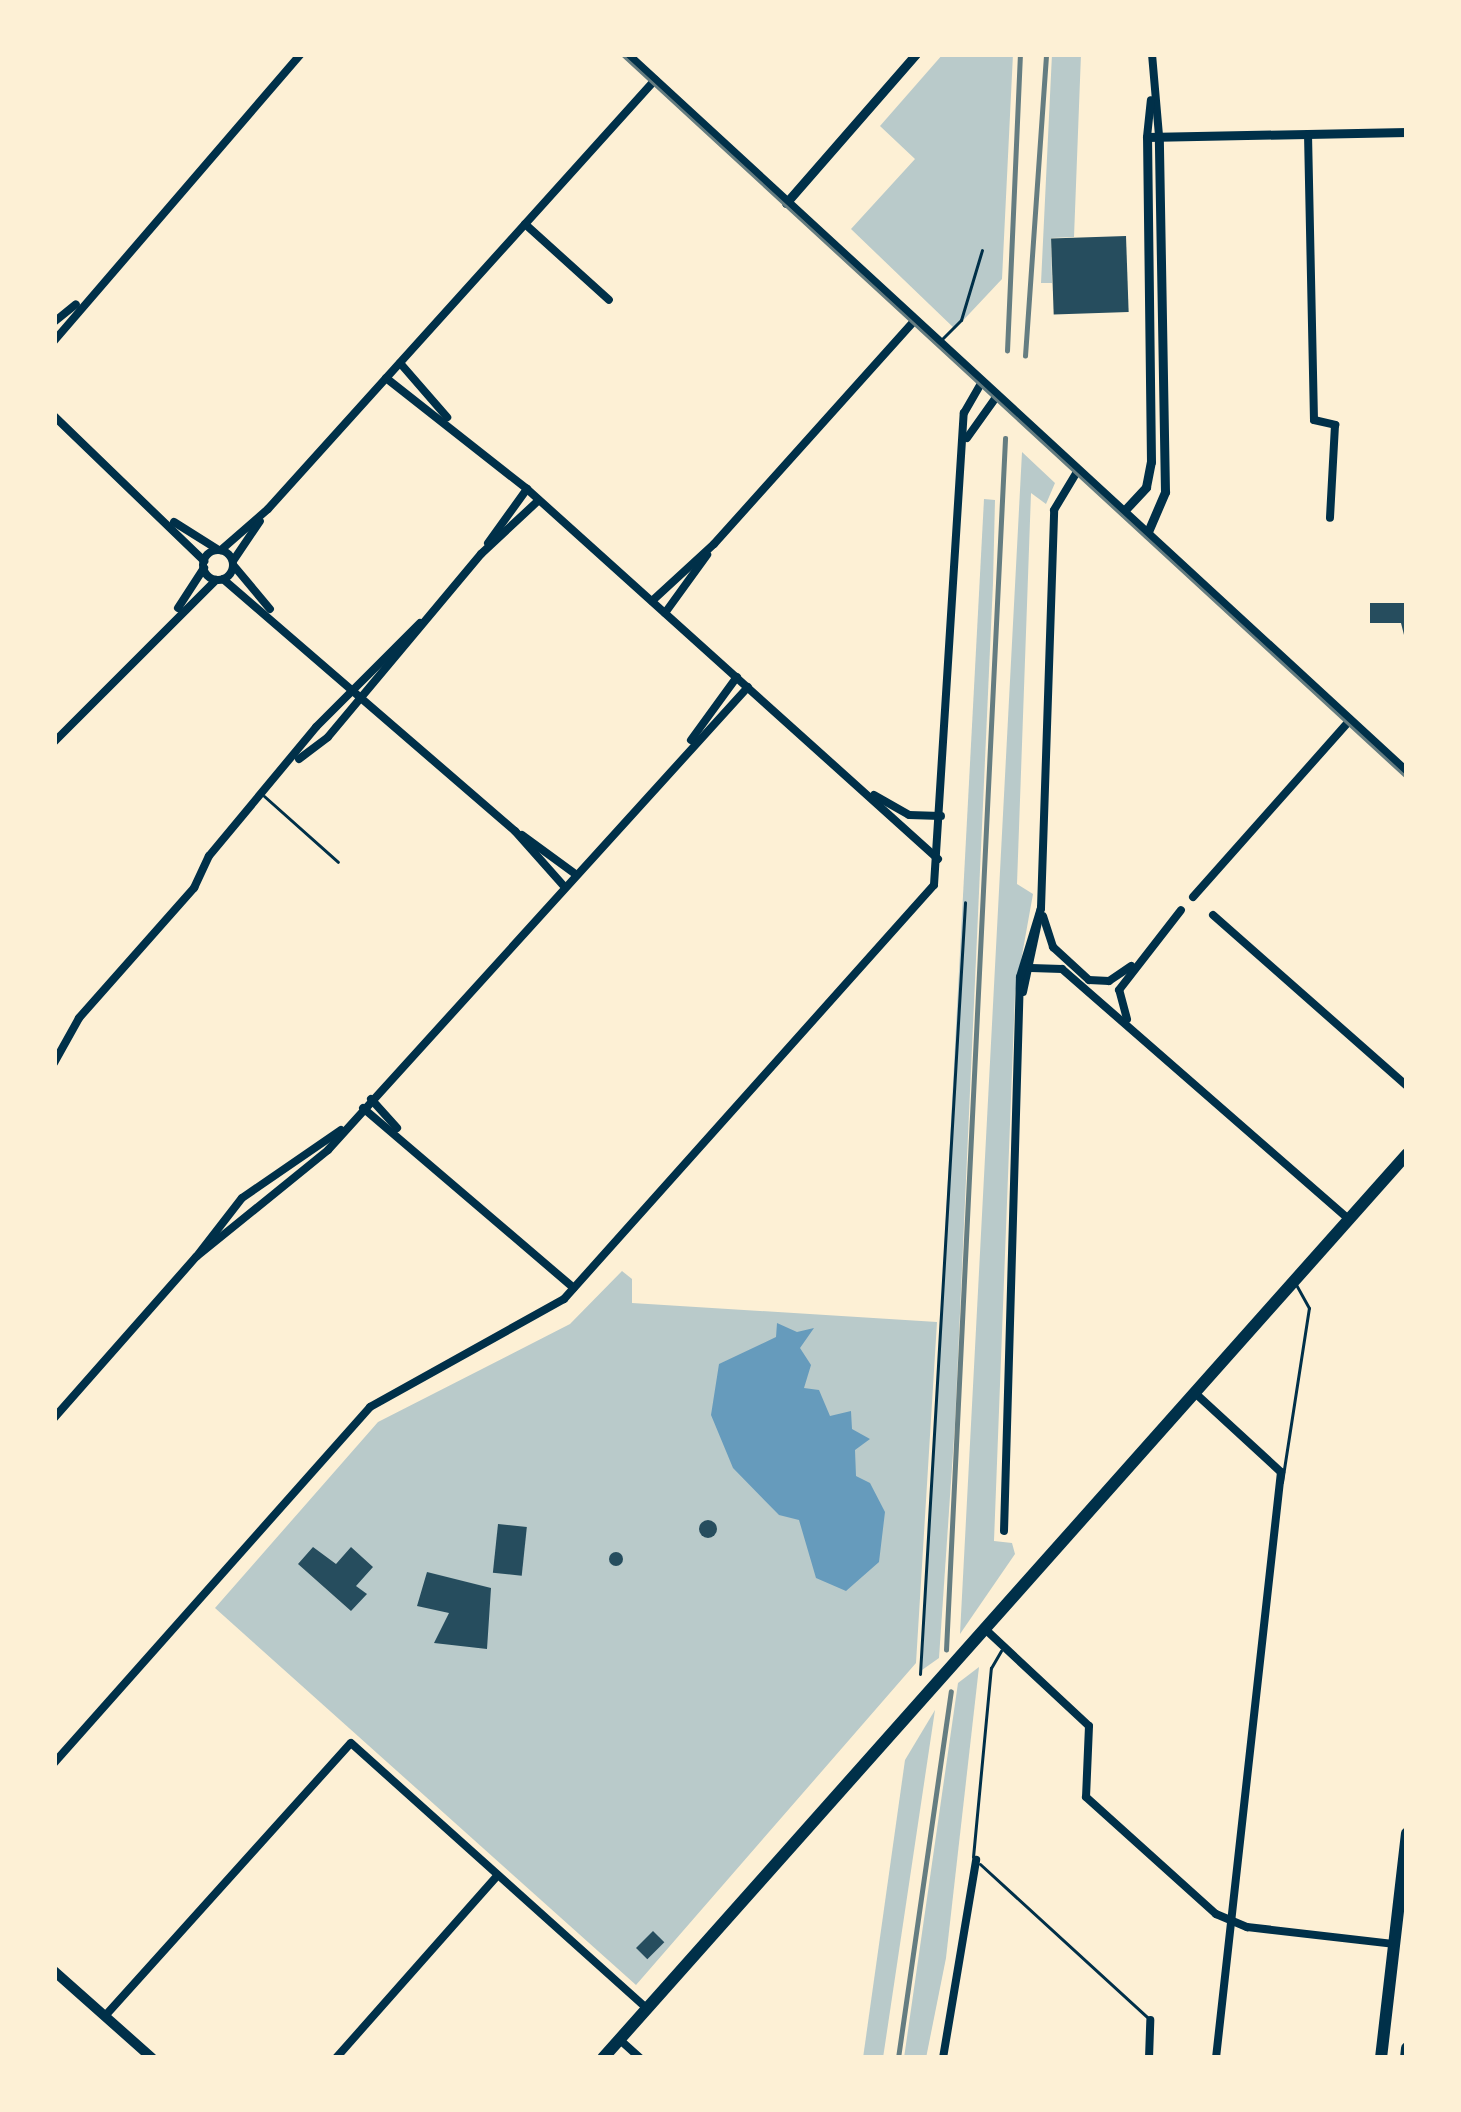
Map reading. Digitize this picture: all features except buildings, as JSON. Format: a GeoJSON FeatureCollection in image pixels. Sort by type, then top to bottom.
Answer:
{"type":"FeatureCollection","features":[{"type":"Feature","properties":{"kind":"main road"},"geometry":{"type":"LineString","coordinates":[[603,2058],[1407,1154]]}},
{"type":"Feature","properties":{"kind":"main road"},"geometry":{"type":"LineString","coordinates":[[1382,2057],[1407,1834]]}},
{"type":"Feature","properties":{"kind":"main road"},"geometry":{"type":"LineString","coordinates":[[54,1972],[152,2058]]}},
{"type":"Feature","properties":{"kind":"main road"},"geometry":{"type":"LineString","coordinates":[[1406,2058],[1407,2048]]}},
{"type":"Feature","properties":{"kind":"street"},"geometry":{"type":"LineString","coordinates":[[54,340],[81,301],[301,54]]}},
{"type":"Feature","properties":{"kind":"street"},"geometry":{"type":"LineString","coordinates":[[626,54],[1407,772]]}},
{"type":"Feature","properties":{"kind":"street"},"geometry":{"type":"LineString","coordinates":[[786,202],[916,54]]}},
{"type":"Feature","properties":{"kind":"street"},"geometry":{"type":"LineString","coordinates":[[1147,534],[1164,505],[1165,439],[1152,54]]}},
{"type":"Feature","properties":{"kind":"street"},"geometry":{"type":"LineString","coordinates":[[174,614],[204,565],[268,509],[655,80]]}},
{"type":"Feature","properties":{"kind":"street"},"geometry":{"type":"LineString","coordinates":[[1153,136],[1407,132]]}},
{"type":"Feature","properties":{"kind":"street"},"geometry":{"type":"LineString","coordinates":[[1308,134],[1314,421],[1335,425],[1330,518]]}},
{"type":"Feature","properties":{"kind":"street"},"geometry":{"type":"LineString","coordinates":[[525,224],[609,300]]}},
{"type":"Feature","properties":{"kind":"street"},"geometry":{"type":"LineString","coordinates":[[1123,512],[1147,484],[1155,240]]}},
{"type":"Feature","properties":{"kind":"street"},"geometry":{"type":"LineString","coordinates":[[54,322],[81,301]]}},
{"type":"Feature","properties":{"kind":"street"},"geometry":{"type":"LineString","coordinates":[[652,602],[714,544],[915,320]]}},
{"type":"Feature","properties":{"kind":"street"},"geometry":{"type":"LineString","coordinates":[[1150,353],[1163,352]]}},
{"type":"Feature","properties":{"kind":"street"},"geometry":{"type":"LineString","coordinates":[[400,363],[456,427]]}},
{"type":"Feature","properties":{"kind":"street"},"geometry":{"type":"LineString","coordinates":[[386,378],[456,427],[939,860]]}},
{"type":"Feature","properties":{"kind":"street"},"geometry":{"type":"LineString","coordinates":[[54,1762],[370,1407],[556,1306],[924,898],[939,860],[964,409],[982,382]]}},
{"type":"Feature","properties":{"kind":"street"},"geometry":{"type":"LineString","coordinates":[[964,446],[998,396]]}},
{"type":"Feature","properties":{"kind":"street"},"geometry":{"type":"LineString","coordinates":[[54,416],[168,518],[220,550],[279,619],[515,831],[574,873]]}},
{"type":"Feature","properties":{"kind":"street"},"geometry":{"type":"LineString","coordinates":[[1151,439],[1165,439]]}},
{"type":"Feature","properties":{"kind":"street"},"geometry":{"type":"LineString","coordinates":[[1023,992],[1041,908],[1054,511],[1078,470]]}},
{"type":"Feature","properties":{"kind":"street"},"geometry":{"type":"LineString","coordinates":[[481,554],[526,489]]}},
{"type":"Feature","properties":{"kind":"street"},"geometry":{"type":"LineString","coordinates":[[54,1063],[79,1018],[264,796],[364,696],[481,554],[539,500]]}},
{"type":"Feature","properties":{"kind":"street"},"geometry":{"type":"LineString","coordinates":[[54,742],[174,614],[220,580],[268,509]]}},
{"type":"Feature","properties":{"kind":"street"},"geometry":{"type":"LineString","coordinates":[[168,518],[220,580],[279,619]]}},
{"type":"Feature","properties":{"kind":"street"},"geometry":{"type":"LineString","coordinates":[[665,614],[714,544]]}},
{"type":"Feature","properties":{"kind":"street"},"geometry":{"type":"LineString","coordinates":[[293,764],[353,686],[420,623]]}},
{"type":"Feature","properties":{"kind":"street"},"geometry":{"type":"LineString","coordinates":[[684,751],[737,677]]}},
{"type":"Feature","properties":{"kind":"street"},"geometry":{"type":"LineString","coordinates":[[54,1418],[196,1257],[271,1190],[312,1165],[684,751],[748,687]]}},
{"type":"Feature","properties":{"kind":"street"},"geometry":{"type":"LineString","coordinates":[[1192,897],[1350,720]]}},
{"type":"Feature","properties":{"kind":"street"},"geometry":{"type":"LineString","coordinates":[[863,788],[909,815],[941,816]]}},
{"type":"Feature","properties":{"kind":"street"},"geometry":{"type":"LineString","coordinates":[[515,831],[563,885]]}},
{"type":"Feature","properties":{"kind":"street"},"geometry":{"type":"LineString","coordinates":[[1041,908],[1053,947],[1089,980],[1109,981],[1132,965],[1181,910]]}},
{"type":"Feature","properties":{"kind":"street"},"geometry":{"type":"LineString","coordinates":[[1004,1531],[1022,959],[1041,908]]}},
{"type":"Feature","properties":{"kind":"street"},"geometry":{"type":"LineString","coordinates":[[1213,915],[1407,1086]]}},
{"type":"Feature","properties":{"kind":"street"},"geometry":{"type":"LineString","coordinates":[[1131,1025],[1117,998],[1132,965]]}},
{"type":"Feature","properties":{"kind":"street"},"geometry":{"type":"LineString","coordinates":[[1030,969],[1058,966],[1349,1219]]}},
{"type":"Feature","properties":{"kind":"street"},"geometry":{"type":"LineString","coordinates":[[371,1100],[410,1142],[574,1288]]}},
{"type":"Feature","properties":{"kind":"street"},"geometry":{"type":"LineString","coordinates":[[363,1108],[410,1142]]}},
{"type":"Feature","properties":{"kind":"street"},"geometry":{"type":"LineString","coordinates":[[1195,1393],[1281,1472],[1216,2058]]}},
{"type":"Feature","properties":{"kind":"street"},"geometry":{"type":"LineString","coordinates":[[985,1629],[1089,1726],[1094,1747],[1082,1781],[1089,1800],[1232,1924],[1395,1945]]}},
{"type":"Feature","properties":{"kind":"street"},"geometry":{"type":"LineString","coordinates":[[105,2016],[351,1743],[647,2009]]}},
{"type":"Feature","properties":{"kind":"street"},"geometry":{"type":"LineString","coordinates":[[943,2058],[976,1861]]}},
{"type":"Feature","properties":{"kind":"street"},"geometry":{"type":"LineString","coordinates":[[336,2058],[498,1875]]}},
{"type":"Feature","properties":{"kind":"street"},"geometry":{"type":"LineString","coordinates":[[1149,2058],[1150,2020]]}},
{"type":"Feature","properties":{"kind":"street"},"geometry":{"type":"LineString","coordinates":[[619,2039],[640,2058]]}},
{"type":"Feature","properties":{"kind":"lane"},"geometry":{"type":"LineString","coordinates":[[939,342],[961,320],[982,250]]}},
{"type":"Feature","properties":{"kind":"lane"},"geometry":{"type":"LineString","coordinates":[[264,796],[338,862]]}},
{"type":"Feature","properties":{"kind":"lane"},"geometry":{"type":"LineString","coordinates":[[1181,910],[1192,897]]}},
{"type":"Feature","properties":{"kind":"lane"},"geometry":{"type":"LineString","coordinates":[[1280,1484],[1309,1308],[1294,1282]]}},
{"type":"Feature","properties":{"kind":"lane"},"geometry":{"type":"LineString","coordinates":[[1004,1646],[991,1668],[968,1853],[1150,2020]]}},
{"type":"Feature","properties":{"kind":"path"},"geometry":{"type":"LineString","coordinates":[[920,1674],[965,902]]}},
{"type":"Feature","properties":{"kind":"shaded area"},"geometry":{"type":"Polygon","coordinates":[[[943,54],[1013,54],[1002,279],[955,329],[851,229],[915,159],[880,126],[943,54]]]}},
{"type":"Feature","properties":{"kind":"shaded area"},"geometry":{"type":"Polygon","coordinates":[[[1052,54],[1081,54],[1074,237],[1051,238],[1052,283],[1041,283],[1052,54]]]}},
{"type":"Feature","properties":{"kind":"shaded area"},"geometry":{"type":"Polygon","coordinates":[[[1022,452],[1055,483],[1046,504],[1031,493],[1017,884],[1033,894],[1015,994],[994,1541],[1012,1543],[1015,1554],[960,1634],[1022,452]]]}},
{"type":"Feature","properties":{"kind":"shaded area"},"geometry":{"type":"Polygon","coordinates":[[[984,499],[995,500],[993,583],[955,1423],[939,1658],[922,1670],[984,499]]]}},
{"type":"Feature","properties":{"kind":"shaded area"},"geometry":{"type":"Polygon","coordinates":[[[622,1271],[632,1279],[632,1303],[937,1322],[916,1663],[636,1985],[215,1608],[378,1422],[570,1324],[622,1271]]]}},
{"type":"Feature","properties":{"kind":"shaded area"},"geometry":{"type":"Polygon","coordinates":[[[979,1667],[946,1958],[926,2058],[904,2058],[958,1683],[979,1667]]]}},
{"type":"Feature","properties":{"kind":"shaded area"},"geometry":{"type":"Polygon","coordinates":[[[935,1710],[883,2058],[863,2058],[905,1760],[935,1710]]]}},
{"type":"Feature","properties":{"kind":"water"},"geometry":{"type":"Polygon","coordinates":[[[777,1323],[797,1332],[814,1328],[800,1348],[811,1365],[804,1388],[819,1390],[830,1416],[851,1411],[852,1429],[870,1439],[855,1450],[856,1476],[870,1483],[885,1512],[879,1562],[846,1591],[816,1578],[799,1520],[779,1515],[733,1468],[711,1415],[719,1364],[776,1337],[777,1323]]]}},
{"type":"Feature","properties":{"kind":"tram line"},"geometry":{"type":"LineString","coordinates":[[621,54],[1407,778]]}},
{"type":"Feature","properties":{"kind":"railway"},"geometry":{"type":"LineString","coordinates":[[1007,351],[1020,54]]}},
{"type":"Feature","properties":{"kind":"railway"},"geometry":{"type":"LineString","coordinates":[[1025,356],[1046,54]]}},
{"type":"Feature","properties":{"kind":"railway"},"geometry":{"type":"LineString","coordinates":[[946,1650],[1005,438]]}},
{"type":"Feature","properties":{"kind":"railway"},"geometry":{"type":"LineString","coordinates":[[898,2058],[951,1692]]}}]}
